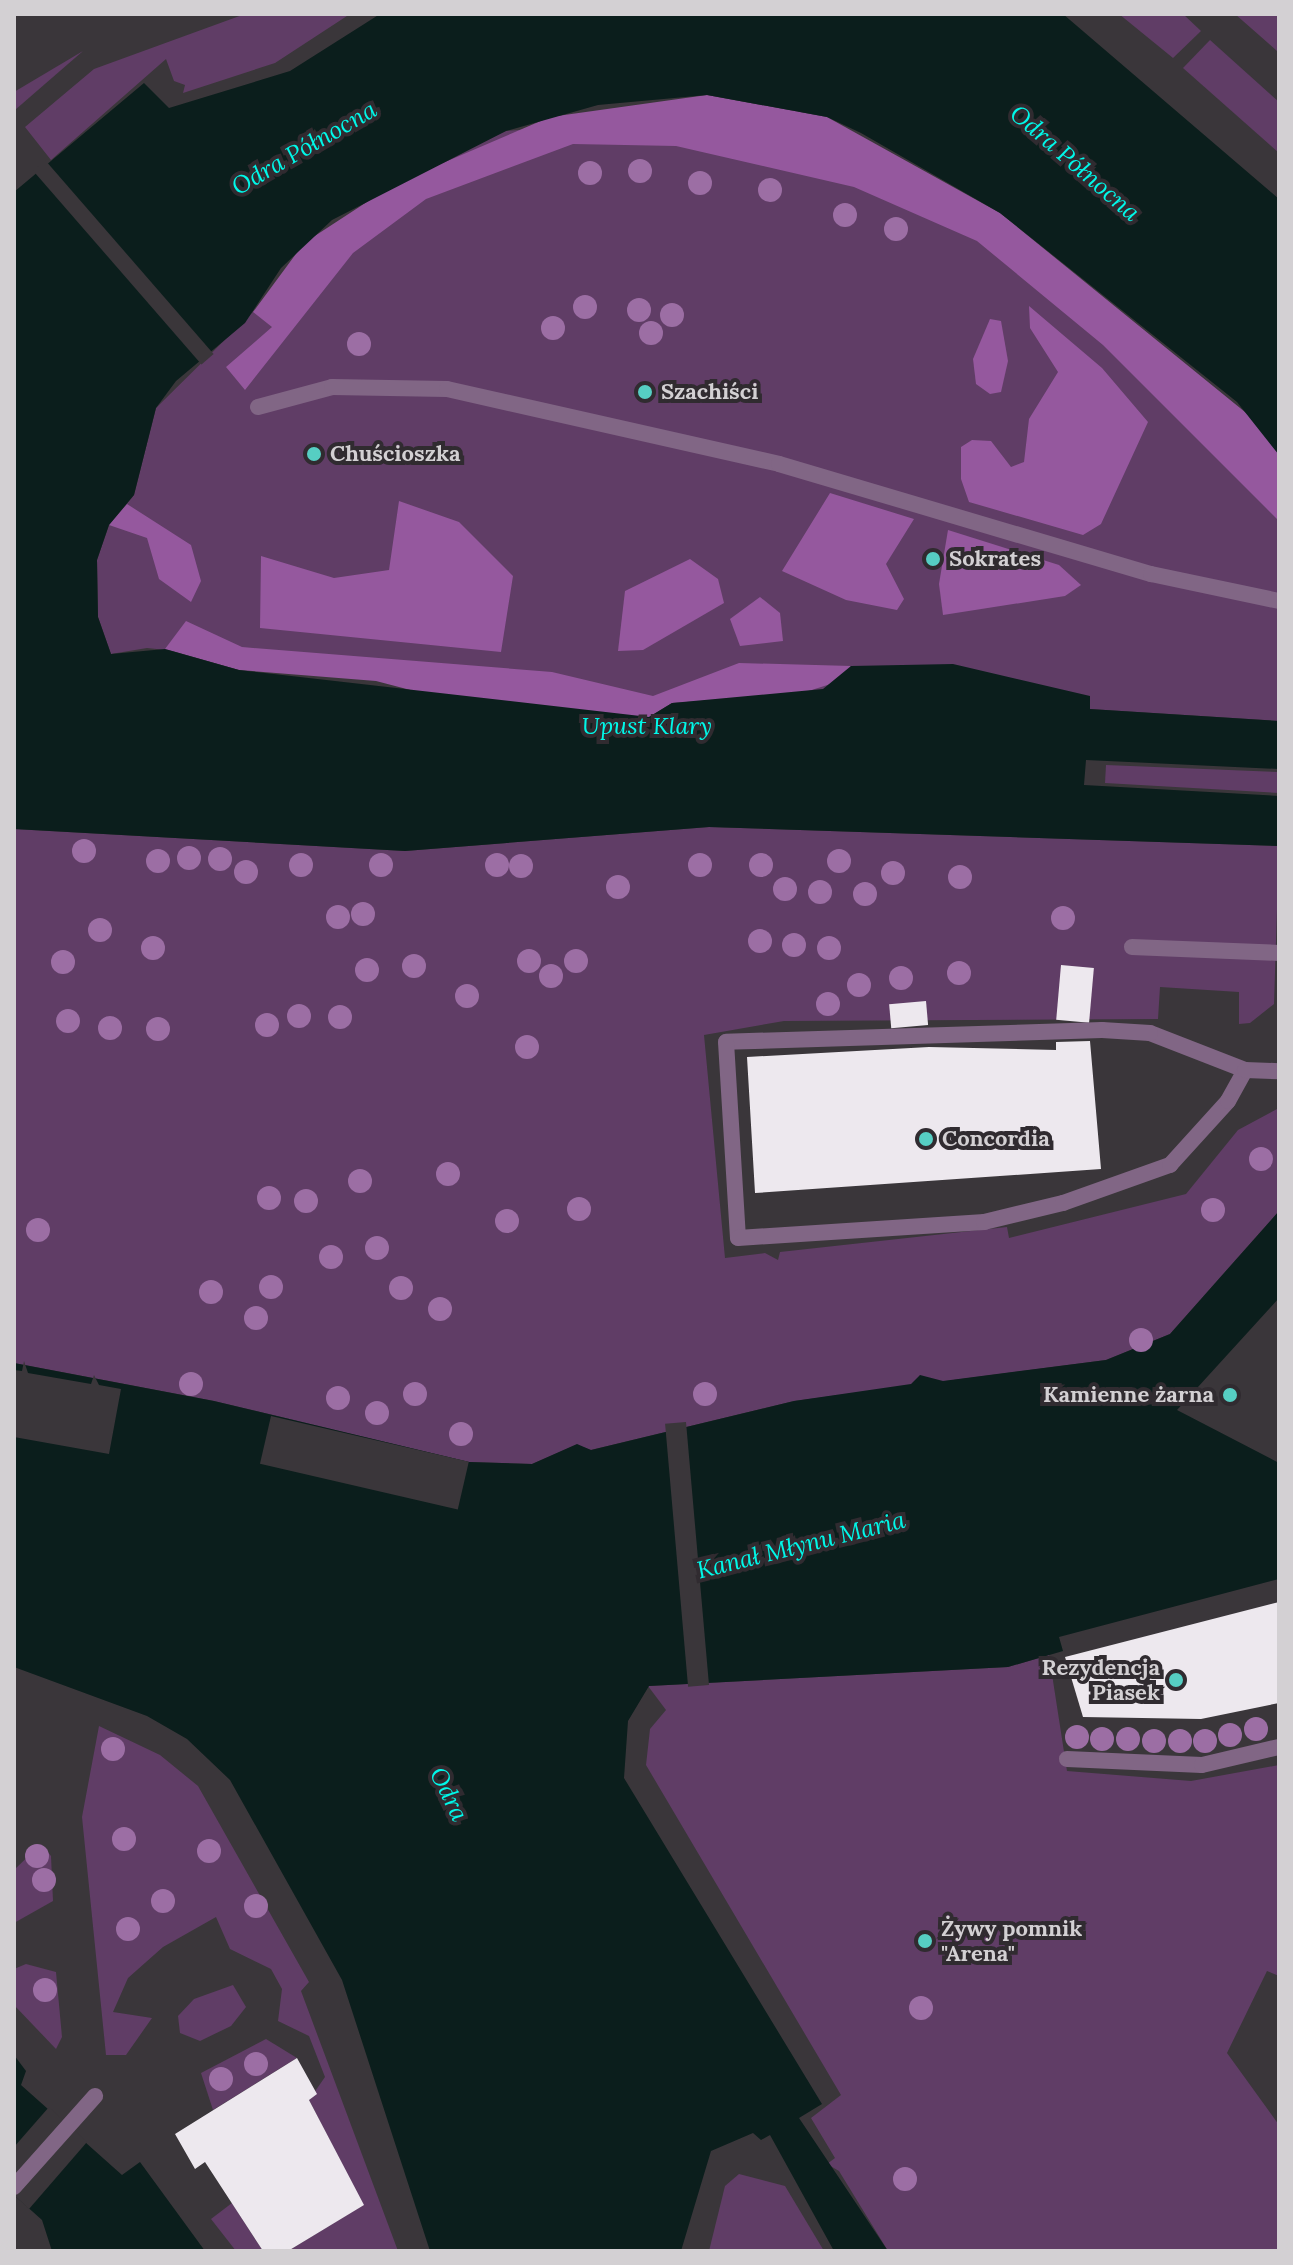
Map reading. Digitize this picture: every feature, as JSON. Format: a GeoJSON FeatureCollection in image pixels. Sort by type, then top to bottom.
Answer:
{"type":"FeatureCollection","features":[{"type":"Feature","properties":{"kind":"street"},"geometry":{"type":"LineString","coordinates":[[258,407],[332,387],[447,389],[779,464],[1151,574],[1279,601]]}},
{"type":"Feature","properties":{"kind":"street"},"geometry":{"type":"LineString","coordinates":[[1132,947],[1279,953]]}},
{"type":"Feature","properties":{"kind":"street"},"geometry":{"type":"LineString","coordinates":[[1245,1070],[1228,1101],[1170,1165],[1113,1187],[984,1222],[738,1238],[726,1042],[1102,1030],[1150,1033],[1245,1070],[1279,1071]]}},
{"type":"Feature","properties":{"kind":"street"},"geometry":{"type":"LineString","coordinates":[[1067,1759],[1202,1765],[1279,1747]]}},
{"type":"Feature","properties":{"kind":"street"},"geometry":{"type":"LineString","coordinates":[[14,2187],[95,2096]]}},
{"type":"Feature","properties":{"kind":"shaded area"},"geometry":{"type":"Polygon","coordinates":[[[245,14],[350,14],[275,63],[183,93],[185,85],[174,81],[166,59],[51,160],[25,127],[94,69],[245,14]]]}},
{"type":"Feature","properties":{"kind":"shaded area"},"geometry":{"type":"Polygon","coordinates":[[[1119,14],[1183,14],[1201,31],[1173,58],[1119,14]]]}},
{"type":"Feature","properties":{"kind":"shaded area"},"geometry":{"type":"Polygon","coordinates":[[[1235,14],[1279,14],[1279,53],[1277,51],[1235,14]]]}},
{"type":"Feature","properties":{"kind":"shaded area"},"geometry":{"type":"Polygon","coordinates":[[[1210,40],[1279,102],[1279,153],[1183,68],[1210,40]]]}},
{"type":"Feature","properties":{"kind":"shaded area"},"geometry":{"type":"Polygon","coordinates":[[[83,51],[15,110],[14,92],[83,51]]]}},
{"type":"Feature","properties":{"kind":"shaded area"},"geometry":{"type":"Polygon","coordinates":[[[707,95],[827,117],[1000,213],[1261,425],[1279,455],[1279,521],[1103,345],[977,241],[854,187],[676,146],[573,144],[426,199],[353,253],[245,390],[226,367],[272,327],[253,312],[304,243],[396,183],[550,117],[707,95]]]}},
{"type":"Feature","properties":{"kind":"shaded area"},"geometry":{"type":"Polygon","coordinates":[[[796,110],[1279,455],[1279,721],[1089,709],[1090,696],[700,705],[147,648],[111,654],[98,617],[97,560],[109,525],[134,495],[156,408],[253,312],[425,168],[506,131],[796,110]]]}},
{"type":"Feature","properties":{"kind":"shaded area"},"geometry":{"type":"Polygon","coordinates":[[[1029,306],[1102,368],[1148,422],[1101,524],[1083,535],[969,502],[961,479],[961,447],[972,440],[991,441],[1011,467],[1024,462],[1029,419],[1058,372],[1030,328],[1029,306]]]}},
{"type":"Feature","properties":{"kind":"shaded area"},"geometry":{"type":"Polygon","coordinates":[[[990,319],[1001,321],[1008,361],[1001,392],[990,394],[976,384],[973,359],[990,319]]]}},
{"type":"Feature","properties":{"kind":"shaded area"},"geometry":{"type":"Polygon","coordinates":[[[830,493],[914,519],[886,564],[904,599],[897,610],[846,600],[782,571],[830,493]]]}},
{"type":"Feature","properties":{"kind":"shaded area"},"geometry":{"type":"Polygon","coordinates":[[[399,501],[459,522],[513,576],[501,652],[260,628],[261,556],[334,578],[389,570],[399,501]]]}},
{"type":"Feature","properties":{"kind":"shaded area"},"geometry":{"type":"Polygon","coordinates":[[[127,504],[191,545],[201,581],[191,602],[159,579],[147,538],[109,525],[127,504]]]}},
{"type":"Feature","properties":{"kind":"shaded area"},"geometry":{"type":"Polygon","coordinates":[[[948,530],[1059,565],[1081,585],[1065,596],[943,615],[939,584],[948,530]]]}},
{"type":"Feature","properties":{"kind":"shaded area"},"geometry":{"type":"Polygon","coordinates":[[[690,559],[718,579],[724,603],[643,650],[618,651],[625,591],[690,559]]]}},
{"type":"Feature","properties":{"kind":"shaded area"},"geometry":{"type":"Polygon","coordinates":[[[760,597],[780,613],[783,641],[740,646],[730,619],[760,597]]]}},
{"type":"Feature","properties":{"kind":"shaded area"},"geometry":{"type":"Polygon","coordinates":[[[186,621],[242,647],[552,672],[653,696],[739,663],[851,666],[840,681],[799,694],[672,703],[649,717],[605,715],[441,698],[376,681],[239,670],[165,649],[186,621]]]}},
{"type":"Feature","properties":{"kind":"shaded area"},"geometry":{"type":"Polygon","coordinates":[[[1106,765],[1279,772],[1279,793],[1105,783],[1106,765]]]}},
{"type":"Feature","properties":{"kind":"shaded area"},"geometry":{"type":"Polygon","coordinates":[[[709,827],[1279,846],[1274,1004],[1250,1023],[1239,1024],[1239,992],[1160,987],[1158,1019],[784,1021],[704,1035],[725,1258],[765,1253],[778,1260],[780,1252],[1007,1227],[1009,1238],[1186,1194],[1238,1130],[1279,1108],[1279,1211],[1170,1334],[1106,1360],[794,1401],[591,1450],[576,1445],[532,1464],[469,1462],[214,1401],[14,1363],[14,829],[405,851],[709,827]]]}},
{"type":"Feature","properties":{"kind":"shaded area"},"geometry":{"type":"Polygon","coordinates":[[[1049,1655],[1067,1771],[1191,1781],[1279,1765],[1279,1976],[1267,1971],[1227,2053],[1279,2125],[1279,2251],[888,2251],[839,2171],[827,2164],[835,2158],[811,2118],[841,2095],[646,1765],[650,1729],[666,1710],[648,1686],[1008,1667],[1049,1655]]]}},
{"type":"Feature","properties":{"kind":"shaded area"},"geometry":{"type":"Polygon","coordinates":[[[99,1726],[160,1755],[198,1786],[309,1982],[301,1991],[398,2251],[288,2251],[363,2205],[309,2100],[325,2077],[309,2036],[278,2021],[282,1989],[271,1969],[230,1949],[216,1917],[163,1947],[128,1978],[113,2012],[152,2018],[126,2055],[106,2055],[82,1817],[99,1726]]]}},
{"type":"Feature","properties":{"kind":"shaded area"},"geometry":{"type":"Polygon","coordinates":[[[41,1844],[51,1856],[53,1901],[14,1923],[14,1870],[41,1844]]]}},
{"type":"Feature","properties":{"kind":"shaded area"},"geometry":{"type":"Polygon","coordinates":[[[26,1964],[56,1972],[62,2037],[56,2049],[14,2005],[14,1969],[26,1964]]]}},
{"type":"Feature","properties":{"kind":"shaded area"},"geometry":{"type":"Polygon","coordinates":[[[233,1985],[246,2007],[231,2026],[200,2041],[180,2033],[178,2016],[194,1999],[233,1985]]]}},
{"type":"Feature","properties":{"kind":"shaded area"},"geometry":{"type":"Polygon","coordinates":[[[266,2039],[297,2058],[213,2110],[201,2073],[266,2039]]]}},
{"type":"Feature","properties":{"kind":"shaded area"},"geometry":{"type":"Polygon","coordinates":[[[739,2174],[785,2186],[824,2251],[709,2251],[725,2186],[739,2174]]]}},
{"type":"Feature","properties":{"kind":"shaded area"},"geometry":{"type":"Polygon","coordinates":[[[232,2203],[263,2251],[236,2251],[211,2219],[232,2203]]]}},
{"type":"Feature","properties":{"kind":"water"},"geometry":{"type":"Polygon","coordinates":[[[380,14],[1063,14],[1279,199],[1279,455],[1237,402],[1000,213],[861,133],[827,117],[707,95],[598,105],[506,131],[332,220],[281,268],[245,323],[176,381],[156,408],[134,495],[109,525],[97,560],[98,617],[111,654],[165,649],[239,670],[649,717],[672,703],[823,689],[851,666],[953,664],[1090,696],[1090,709],[1279,721],[1279,769],[1086,760],[1084,785],[1279,796],[1279,846],[709,827],[405,851],[14,829],[14,192],[144,83],[169,108],[290,71],[380,14]]]}},
{"type":"Feature","properties":{"kind":"water"},"geometry":{"type":"Polygon","coordinates":[[[1279,1211],[1279,1298],[1177,1410],[1279,1463],[1279,1579],[1059,1637],[1063,1651],[1008,1667],[649,1686],[628,1721],[624,1778],[822,2104],[799,2118],[888,2251],[834,2251],[770,2135],[761,2140],[753,2133],[711,2151],[681,2251],[430,2251],[342,1980],[230,1780],[187,1739],[147,1716],[14,1667],[14,1363],[214,1401],[469,1462],[532,1464],[577,1444],[591,1450],[794,1401],[911,1384],[920,1375],[943,1381],[1106,1360],[1170,1334],[1279,1211]]]}},
{"type":"Feature","properties":{"kind":"water"},"geometry":{"type":"Polygon","coordinates":[[[14,2055],[26,2071],[21,2085],[122,2175],[140,2162],[205,2251],[52,2251],[42,2220],[14,2195],[14,2055]]]}},
{"type":"Feature","properties":{"kind":"pier"},"geometry":{"type":"Polygon","coordinates":[[[45,160],[214,354],[202,364],[33,170],[45,160]]]}},
{"type":"Feature","properties":{"kind":"pier"},"geometry":{"type":"Polygon","coordinates":[[[24,1361],[28,1373],[91,1384],[94,1375],[99,1385],[121,1389],[109,1454],[14,1437],[14,1370],[22,1371],[24,1361]]]}},
{"type":"Feature","properties":{"kind":"pier"},"geometry":{"type":"Polygon","coordinates":[[[271,1416],[469,1462],[458,1509],[260,1464],[271,1416]]]}},
{"type":"Feature","properties":{"kind":"pier"},"geometry":{"type":"Polygon","coordinates":[[[686,1422],[709,1685],[688,1687],[665,1424],[686,1422]]]}},
{"type":"Feature","properties":{"kind":"pier"},"geometry":{"type":"Polygon","coordinates":[[[49,2107],[87,2142],[29,2209],[14,2195],[14,2147],[49,2107]]]}},
{"type":"Feature","properties":{"kind":"building"},"geometry":{"type":"Polygon","coordinates":[[[1061,965],[1094,968],[1089,1023],[1056,1020],[1061,965]]]}},
{"type":"Feature","properties":{"kind":"building"},"geometry":{"type":"Polygon","coordinates":[[[926,1001],[928,1025],[891,1028],[889,1004],[926,1001]]]}},
{"type":"Feature","properties":{"kind":"building","name":"Concordia"},"geometry":{"type":"Polygon","coordinates":[[[1090,1041],[1101,1169],[755,1193],[747,1057],[929,1047],[1056,1050],[1056,1042],[1090,1041]]]}},
{"type":"Feature","properties":{"kind":"building","name":"Rezydencja Piasek"},"geometry":{"type":"Polygon","coordinates":[[[1279,1602],[1279,1703],[1201,1719],[1083,1717],[1065,1657],[1279,1602]]]}},
{"type":"Feature","properties":{"kind":"building"},"geometry":{"type":"Polygon","coordinates":[[[297,2058],[317,2094],[309,2100],[364,2205],[288,2251],[263,2251],[205,2162],[195,2169],[175,2134],[297,2058]]]}},
{"type":"Feature","properties":{"kind":"place","name":"Szachiści"},"geometry":{"type":"Point","coordinates":[645,392]}},
{"type":"Feature","properties":{"kind":"place","name":"Chuścioszka"},"geometry":{"type":"Point","coordinates":[314,454]}},
{"type":"Feature","properties":{"kind":"place","name":"Sokrates"},"geometry":{"type":"Point","coordinates":[933,559]}},
{"type":"Feature","properties":{"kind":"place","name":"Concordia"},"geometry":{"type":"Point","coordinates":[926,1139]}},
{"type":"Feature","properties":{"kind":"place","name":"Kamienne żarna"},"geometry":{"type":"Point","coordinates":[1230,1395]}},
{"type":"Feature","properties":{"kind":"place","name":"Rezydencja Piasek"},"geometry":{"type":"Point","coordinates":[1176,1680]}},
{"type":"Feature","properties":{"kind":"place","name":"Żywy pomnik \"Arena\""},"geometry":{"type":"Point","coordinates":[925,1941]}},
{"type":"Feature","properties":{"kind":"water label","name":"Odra Północna"},"geometry":{"type":"Point","coordinates":[304,148]}},
{"type":"Feature","properties":{"kind":"water label","name":"Odra Północna"},"geometry":{"type":"Point","coordinates":[1075,163]}},
{"type":"Feature","properties":{"kind":"water label","name":"Upust Klary"},"geometry":{"type":"Point","coordinates":[647,726]}},
{"type":"Feature","properties":{"kind":"water label","name":"Kanał Młynu Maria"},"geometry":{"type":"Point","coordinates":[801,1545]}},
{"type":"Feature","properties":{"kind":"water label","name":"Odra"},"geometry":{"type":"Point","coordinates":[449,1794]}}]}
